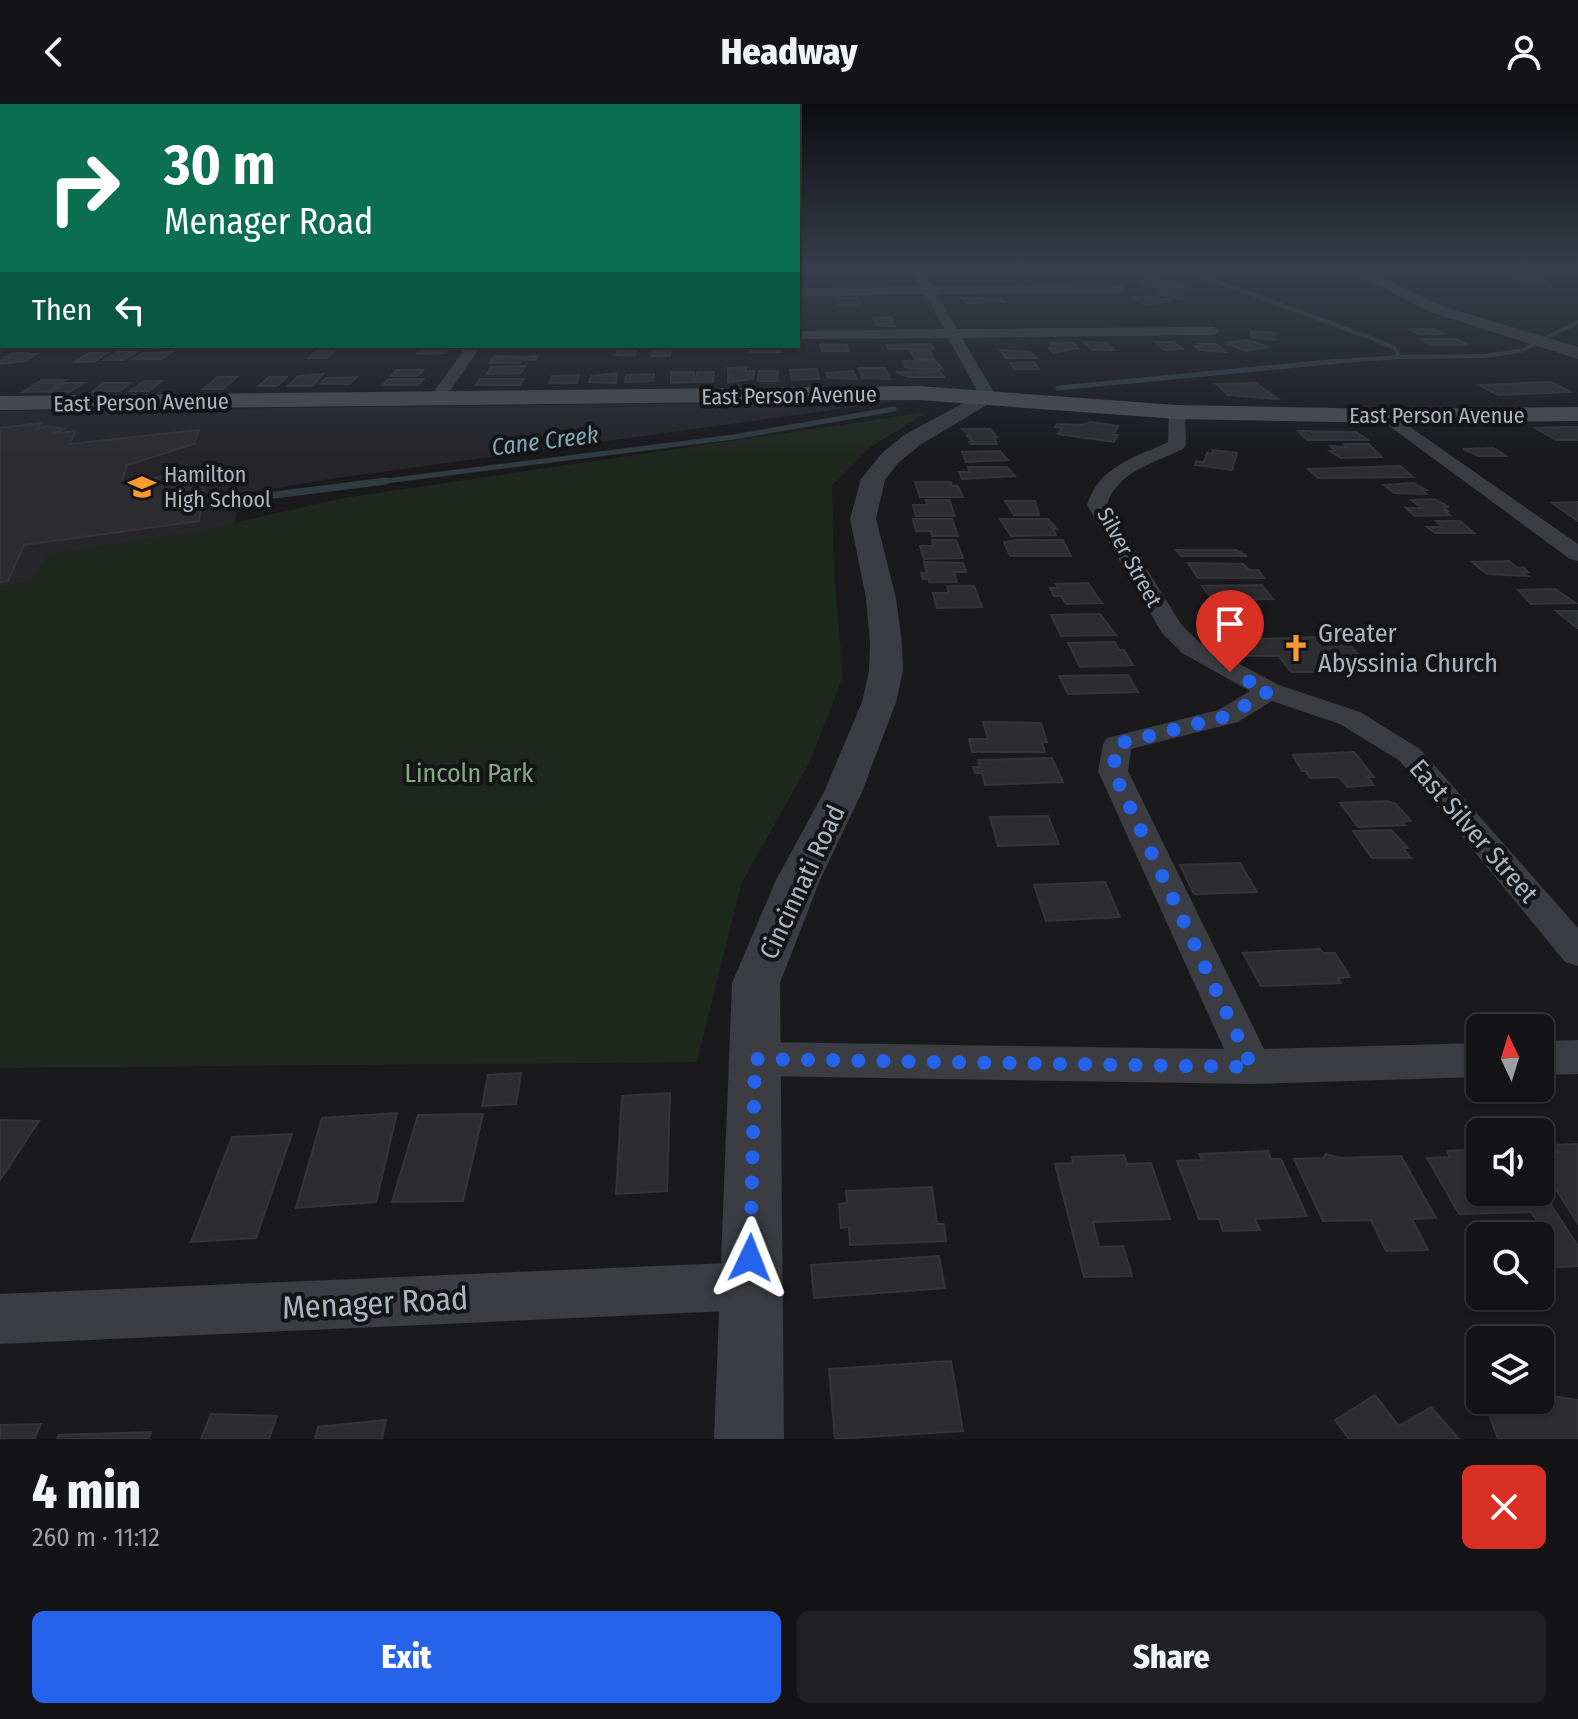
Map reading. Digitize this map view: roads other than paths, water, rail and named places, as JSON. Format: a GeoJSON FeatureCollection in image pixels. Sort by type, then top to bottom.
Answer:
{"type":"FeatureCollection","features":[{"type":"Feature","properties":{"kind":"main road","name":"East Person Avenue"},"geometry":{"type":"LineString","coordinates":[[0,403],[918,393],[1177,412],[1387,416],[1578,414]]}},
{"type":"Feature","properties":{"kind":"street"},"geometry":{"type":"LineString","coordinates":[[800,335],[1101,332]]}},
{"type":"Feature","properties":{"kind":"street"},"geometry":{"type":"LineString","coordinates":[[1509,332],[1578,353]]}},
{"type":"Feature","properties":{"kind":"street"},"geometry":{"type":"LineString","coordinates":[[955,334],[988,396]]}},
{"type":"Feature","properties":{"kind":"street"},"geometry":{"type":"LineString","coordinates":[[437,398],[473,348]]}},
{"type":"Feature","properties":{"kind":"street","name":"Cincinnati Road"},"geometry":{"type":"LineString","coordinates":[[749,1439],[756,983],[798,880],[843,792],[879,702],[886,671],[884,628],[881,598],[863,519],[873,479],[912,440],[988,396]]}},
{"type":"Feature","properties":{"kind":"street","name":"Silver Street"},"geometry":{"type":"LineString","coordinates":[[1177,412],[1177,445],[1116,474],[1102,487],[1097,505],[1171,628],[1191,648],[1269,691]]}},
{"type":"Feature","properties":{"kind":"street"},"geometry":{"type":"LineString","coordinates":[[1387,416],[1578,554]]}},
{"type":"Feature","properties":{"kind":"street"},"geometry":{"type":"LineString","coordinates":[[1252,1067],[1113,771],[1117,744],[1228,716],[1269,691]]}},
{"type":"Feature","properties":{"kind":"street","name":"East Silver Street"},"geometry":{"type":"LineString","coordinates":[[1269,691],[1350,718],[1410,755],[1578,952]]}},
{"type":"Feature","properties":{"kind":"street"},"geometry":{"type":"LineString","coordinates":[[1554,1058],[1578,1057]]}},
{"type":"Feature","properties":{"kind":"street"},"geometry":{"type":"LineString","coordinates":[[755,1059],[1252,1067],[1466,1060]]}},
{"type":"Feature","properties":{"kind":"street","name":"Menager Road"},"geometry":{"type":"LineString","coordinates":[[0,1319],[750,1286]]}},
{"type":"Feature","properties":{"kind":"waterway","name":"Cane Creek"},"geometry":{"type":"LineString","coordinates":[[1356,332],[1394,348],[1400,357]]}},
{"type":"Feature","properties":{"kind":"waterway"},"geometry":{"type":"LineString","coordinates":[[1400,357],[1484,356],[1520,351],[1557,332]]}},
{"type":"Feature","properties":{"kind":"waterway","name":"Cane Creek"},"geometry":{"type":"LineString","coordinates":[[1340,361],[1400,357]]}},
{"type":"Feature","properties":{"kind":"waterway","name":"Cane Creek"},"geometry":{"type":"LineString","coordinates":[[1058,388],[1340,361]]}},
{"type":"Feature","properties":{"kind":"waterway","name":"Cane Creek"},"geometry":{"type":"LineString","coordinates":[[1310,363],[1340,361]]}},
{"type":"Feature","properties":{"kind":"waterway","name":"Cane Creek"},"geometry":{"type":"LineString","coordinates":[[375,482],[734,437],[894,409]]}},
{"type":"Feature","properties":{"kind":"waterway","name":"Cane Creek"},"geometry":{"type":"LineString","coordinates":[[375,482],[386,481]]}},
{"type":"Feature","properties":{"kind":"waterway","name":"Cane Creek"},"geometry":{"type":"LineString","coordinates":[[201,504],[375,482]]}},
{"type":"Feature","properties":{"kind":"waterway","name":"Cane Creek"},"geometry":{"type":"LineString","coordinates":[[370,483],[375,482]]}},
{"type":"Feature","properties":{"kind":"place","name":"Hamilton High School"},"geometry":{"type":"Point","coordinates":[142,487]}},
{"type":"Feature","properties":{"kind":"place","name":"Greater Abyssinia Church"},"geometry":{"type":"Point","coordinates":[1296,648]}},
{"type":"Feature","properties":{"kind":"park label","name":"Lincoln Park"},"geometry":{"type":"Point","coordinates":[469,773]}}]}
